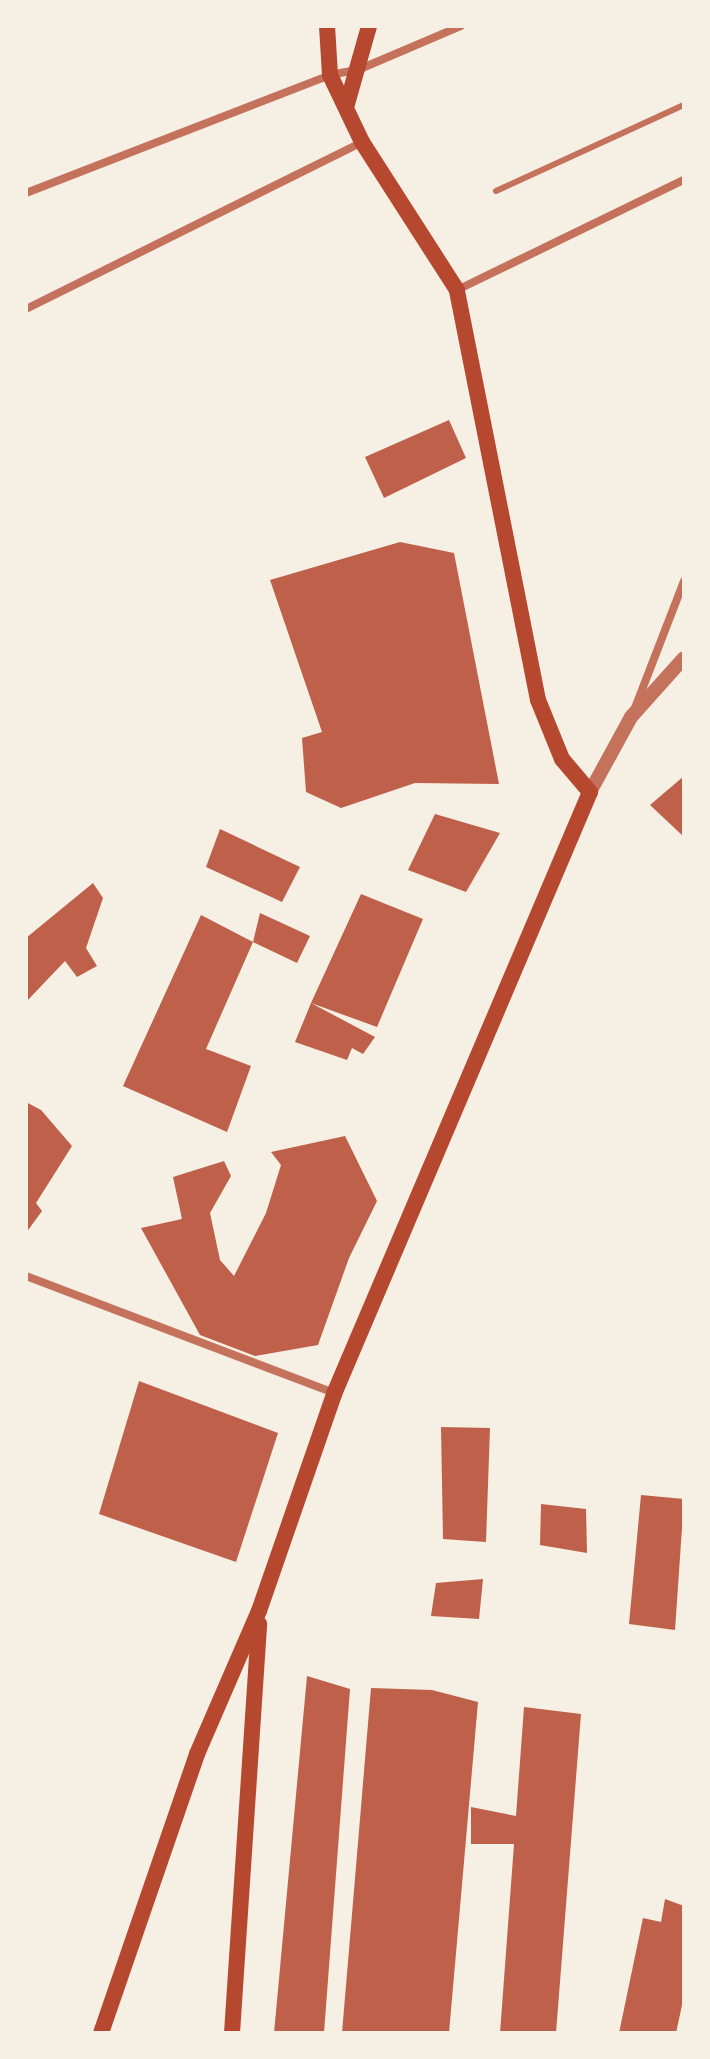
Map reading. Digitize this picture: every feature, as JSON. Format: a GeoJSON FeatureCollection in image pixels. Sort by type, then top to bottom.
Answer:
{"type":"FeatureCollection","features":[{"type":"Feature","properties":{"kind":"main road"},"geometry":{"type":"LineString","coordinates":[[101,2033],[197,1754],[259,1611],[334,1394],[590,792],[562,759],[538,700],[457,290],[362,142],[347,104],[330,75],[327,26]]}},
{"type":"Feature","properties":{"kind":"main road"},"geometry":{"type":"LineString","coordinates":[[347,104],[360,69],[369,26]]}},
{"type":"Feature","properties":{"kind":"main road"},"geometry":{"type":"LineString","coordinates":[[232,2033],[259,1611]]}},
{"type":"Feature","properties":{"kind":"street"},"geometry":{"type":"LineString","coordinates":[[26,193],[330,75],[360,69],[461,26]]}},
{"type":"Feature","properties":{"kind":"street"},"geometry":{"type":"LineString","coordinates":[[26,309],[362,142]]}},
{"type":"Feature","properties":{"kind":"street"},"geometry":{"type":"LineString","coordinates":[[457,290],[684,180]]}},
{"type":"Feature","properties":{"kind":"street"},"geometry":{"type":"LineString","coordinates":[[590,792],[631,717],[684,581]]}},
{"type":"Feature","properties":{"kind":"street"},"geometry":{"type":"LineString","coordinates":[[631,717],[684,658]]}},
{"type":"Feature","properties":{"kind":"street"},"geometry":{"type":"LineString","coordinates":[[26,1276],[334,1394]]}},
{"type":"Feature","properties":{"kind":"lane"},"geometry":{"type":"LineString","coordinates":[[496,191],[684,105]]}},
{"type":"Feature","properties":{"kind":"building"},"geometry":{"type":"Polygon","coordinates":[[[449,420],[466,458],[384,498],[365,457],[449,420]]]}},
{"type":"Feature","properties":{"kind":"building"},"geometry":{"type":"Polygon","coordinates":[[[400,542],[454,553],[499,784],[415,783],[341,808],[306,792],[302,738],[322,732],[270,580],[400,542]]]}},
{"type":"Feature","properties":{"kind":"building"},"geometry":{"type":"Polygon","coordinates":[[[684,776],[684,837],[650,805],[684,776]]]}},
{"type":"Feature","properties":{"kind":"building"},"geometry":{"type":"Polygon","coordinates":[[[435,814],[500,833],[466,892],[408,870],[435,814]]]}},
{"type":"Feature","properties":{"kind":"building"},"geometry":{"type":"Polygon","coordinates":[[[220,829],[300,867],[282,902],[206,867],[220,829]]]}},
{"type":"Feature","properties":{"kind":"building"},"geometry":{"type":"Polygon","coordinates":[[[93,883],[103,898],[86,948],[97,966],[77,977],[65,961],[26,1002],[26,938],[93,883]]]}},
{"type":"Feature","properties":{"kind":"building"},"geometry":{"type":"Polygon","coordinates":[[[361,894],[423,919],[377,1027],[311,1003],[361,894]]]}},
{"type":"Feature","properties":{"kind":"building"},"geometry":{"type":"Polygon","coordinates":[[[260,913],[310,936],[297,963],[253,942],[260,913]]]}},
{"type":"Feature","properties":{"kind":"building"},"geometry":{"type":"Polygon","coordinates":[[[201,915],[253,942],[206,1049],[251,1066],[227,1132],[123,1086],[201,915]]]}},
{"type":"Feature","properties":{"kind":"building"},"geometry":{"type":"Polygon","coordinates":[[[311,1003],[375,1037],[363,1054],[352,1048],[347,1060],[295,1042],[311,1003]]]}},
{"type":"Feature","properties":{"kind":"building"},"geometry":{"type":"Polygon","coordinates":[[[26,1102],[41,1110],[72,1146],[36,1203],[42,1211],[26,1233],[26,1102]]]}},
{"type":"Feature","properties":{"kind":"building"},"geometry":{"type":"Polygon","coordinates":[[[345,1136],[377,1201],[349,1258],[318,1345],[255,1356],[200,1335],[141,1228],[182,1219],[173,1177],[224,1161],[231,1176],[210,1213],[220,1260],[234,1276],[266,1213],[281,1165],[271,1152],[345,1136]]]}},
{"type":"Feature","properties":{"kind":"building"},"geometry":{"type":"Polygon","coordinates":[[[139,1381],[278,1433],[236,1562],[99,1514],[139,1381]]]}},
{"type":"Feature","properties":{"kind":"building"},"geometry":{"type":"Polygon","coordinates":[[[441,1427],[490,1428],[486,1542],[443,1539],[441,1427]]]}},
{"type":"Feature","properties":{"kind":"building"},"geometry":{"type":"Polygon","coordinates":[[[641,1495],[684,1499],[675,1630],[629,1624],[641,1495]]]}},
{"type":"Feature","properties":{"kind":"building"},"geometry":{"type":"Polygon","coordinates":[[[541,1504],[586,1509],[587,1553],[540,1545],[541,1504]]]}},
{"type":"Feature","properties":{"kind":"building"},"geometry":{"type":"Polygon","coordinates":[[[483,1579],[479,1619],[431,1616],[436,1583],[483,1579]]]}},
{"type":"Feature","properties":{"kind":"building"},"geometry":{"type":"Polygon","coordinates":[[[307,1676],[350,1689],[324,2033],[274,2033],[307,1676]]]}},
{"type":"Feature","properties":{"kind":"building"},"geometry":{"type":"Polygon","coordinates":[[[371,1688],[432,1690],[478,1702],[449,2033],[342,2033],[371,1688]]]}},
{"type":"Feature","properties":{"kind":"building"},"geometry":{"type":"Polygon","coordinates":[[[524,1707],[581,1714],[556,2033],[500,2033],[514,1844],[471,1844],[471,1807],[516,1816],[524,1707]]]}},
{"type":"Feature","properties":{"kind":"building"},"geometry":{"type":"Polygon","coordinates":[[[665,1899],[684,1906],[684,1996],[676,2033],[619,2033],[643,1918],[661,1922],[665,1899]]]}}]}
